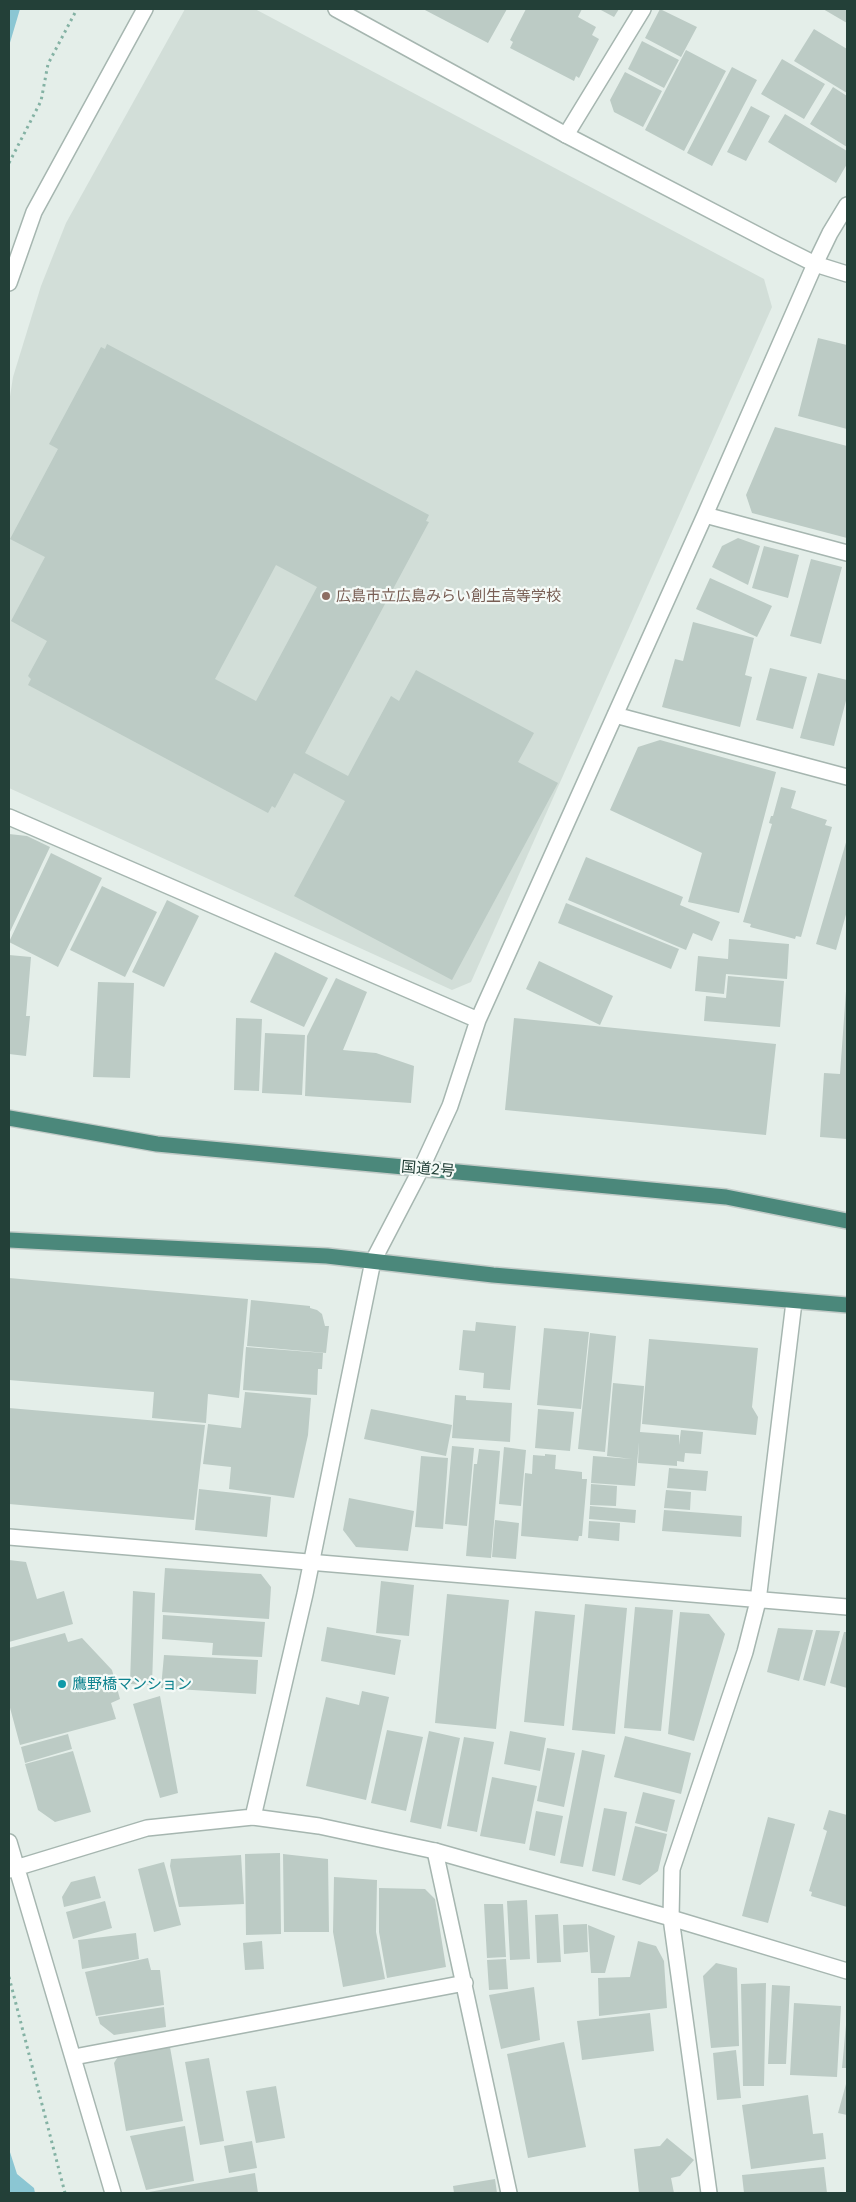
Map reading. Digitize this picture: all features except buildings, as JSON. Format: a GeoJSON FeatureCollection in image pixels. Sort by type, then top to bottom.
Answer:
{"type":"FeatureCollection","features":[{"type":"Feature","properties":{"kind":"highway","name":"国道2号"},"geometry":{"type":"LineString","coordinates":[[9,1118],[157,1144],[726,1197],[847,1221]]}},
{"type":"Feature","properties":{"kind":"highway"},"geometry":{"type":"LineString","coordinates":[[9,1240],[327,1256],[493,1275],[847,1306]]}},
{"type":"Feature","properties":{"kind":"street"},"geometry":{"type":"LineString","coordinates":[[9,283],[34,212],[145,9]]}},
{"type":"Feature","properties":{"kind":"street"},"geometry":{"type":"LineString","coordinates":[[336,9],[566,135],[815,264],[847,274]]}},
{"type":"Feature","properties":{"kind":"street"},"geometry":{"type":"LineString","coordinates":[[566,135],[642,9]]}},
{"type":"Feature","properties":{"kind":"street"},"geometry":{"type":"LineString","coordinates":[[253,1816],[311,1562],[373,1261],[421,1169],[450,1106],[478,1020],[706,515],[815,264],[830,232],[847,205]]}},
{"type":"Feature","properties":{"kind":"street"},"geometry":{"type":"LineString","coordinates":[[706,515],[847,553]]}},
{"type":"Feature","properties":{"kind":"street"},"geometry":{"type":"LineString","coordinates":[[615,715],[847,777]]}},
{"type":"Feature","properties":{"kind":"street"},"geometry":{"type":"LineString","coordinates":[[9,817],[478,1020]]}},
{"type":"Feature","properties":{"kind":"street"},"geometry":{"type":"LineString","coordinates":[[709,2193],[671,1918],[672,1869],[745,1652],[758,1601],[794,1302]]}},
{"type":"Feature","properties":{"kind":"street"},"geometry":{"type":"LineString","coordinates":[[9,1537],[847,1607]]}},
{"type":"Feature","properties":{"kind":"street"},"geometry":{"type":"LineString","coordinates":[[12,1869],[147,1828],[253,1816],[319,1826],[435,1851],[671,1918],[847,1971]]}},
{"type":"Feature","properties":{"kind":"street"},"geometry":{"type":"LineString","coordinates":[[9,1842],[12,1869],[74,2057],[113,2193]]}},
{"type":"Feature","properties":{"kind":"street"},"geometry":{"type":"LineString","coordinates":[[435,1851],[465,1982],[509,2193]]}},
{"type":"Feature","properties":{"kind":"street"},"geometry":{"type":"LineString","coordinates":[[74,2057],[465,1982]]}},
{"type":"Feature","properties":{"kind":"path"},"geometry":{"type":"LineString","coordinates":[[9,162],[41,101],[48,64],[78,9]]}},
{"type":"Feature","properties":{"kind":"path"},"geometry":{"type":"LineString","coordinates":[[9,1977],[65,2193]]}},
{"type":"Feature","properties":{"kind":"shaded area","name":"広島市立広島みらい創生高等学校"},"geometry":{"type":"Polygon","coordinates":[[[185,9],[255,9],[764,279],[772,307],[471,982],[452,990],[9,788],[9,403],[13,377],[41,286],[66,223],[185,9]]]}},
{"type":"Feature","properties":{"kind":"water"},"geometry":{"type":"Polygon","coordinates":[[[9,9],[20,9],[9,46],[9,9]]]}},
{"type":"Feature","properties":{"kind":"water"},"geometry":{"type":"Polygon","coordinates":[[[9,2149],[17,2174],[34,2188],[35,2193],[9,2193],[9,2149]]]}},
{"type":"Feature","properties":{"kind":"place","name":"広島市立広島みらい創生高等学校"},"geometry":{"type":"Point","coordinates":[326,596]}},
{"type":"Feature","properties":{"kind":"place","name":"鷹野橋マンション"},"geometry":{"type":"Point","coordinates":[62,1684]}}]}
